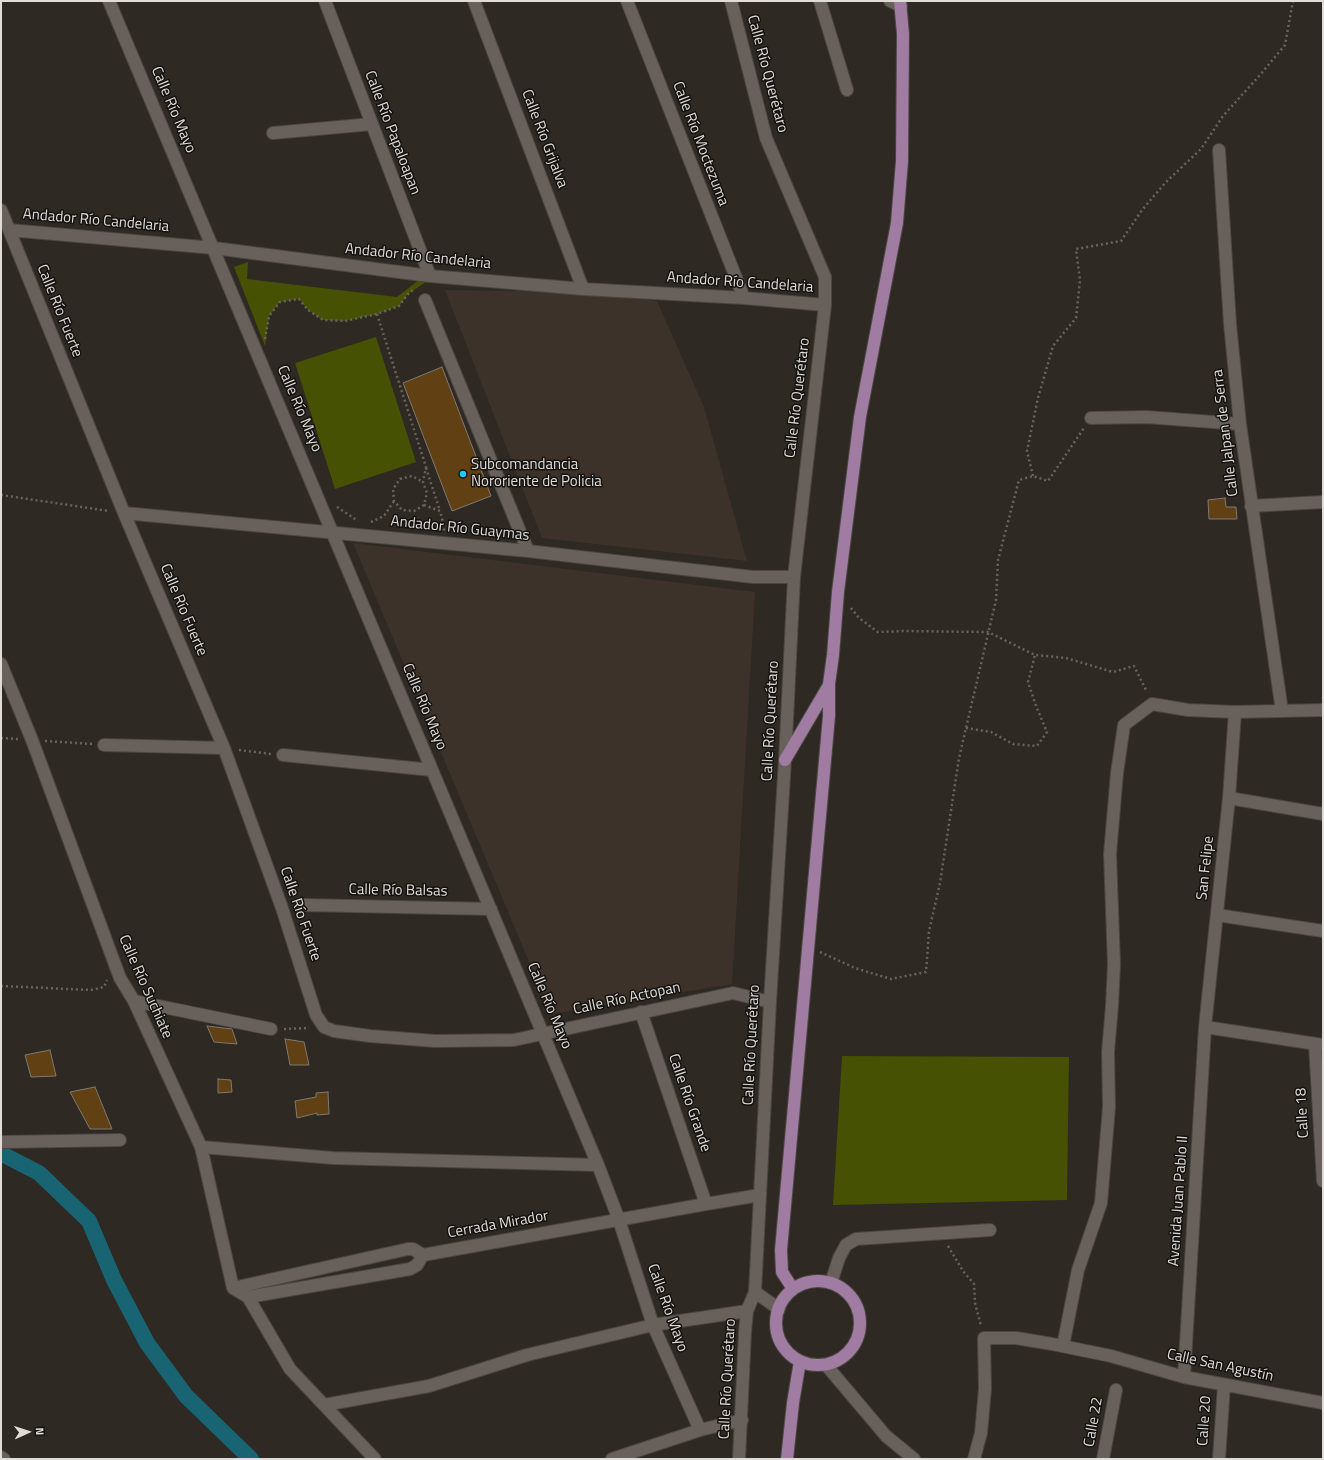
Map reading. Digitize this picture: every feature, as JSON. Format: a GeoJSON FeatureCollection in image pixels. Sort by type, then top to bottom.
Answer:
{"type":"FeatureCollection","features":[{"type":"Feature","properties":{"kind":"main road"},"geometry":{"type":"LineString","coordinates":[[793,1290],[782,1272],[781,1250],[829,716],[829,684],[838,592],[860,417],[897,223],[902,161],[902,34],[897,3]]}},
{"type":"Feature","properties":{"kind":"main road"},"geometry":{"type":"LineString","coordinates":[[785,760],[829,684]]}},
{"type":"Feature","properties":{"kind":"main road"},"geometry":{"type":"LineString","coordinates":[[818,1281],[831,1283],[842,1288],[858,1307],[860,1332],[856,1344],[838,1361],[826,1365],[813,1365],[800,1361],[790,1354],[782,1345],[776,1321],[784,1298],[793,1290],[804,1283],[818,1281]]}},
{"type":"Feature","properties":{"kind":"main road"},"geometry":{"type":"LineString","coordinates":[[787,1459],[793,1403],[800,1361]]}},
{"type":"Feature","properties":{"kind":"street","name":"Calle Río Mayo"},"geometry":{"type":"LineString","coordinates":[[109,1],[262,361],[598,1165],[620,1220],[653,1325],[700,1430]]}},
{"type":"Feature","properties":{"kind":"street","name":"Calle Río Papaloapan"},"geometry":{"type":"LineString","coordinates":[[325,1],[430,276]]}},
{"type":"Feature","properties":{"kind":"street","name":"Calle Río Grijalva"},"geometry":{"type":"LineString","coordinates":[[474,1],[583,289]]}},
{"type":"Feature","properties":{"kind":"street","name":"Calle Río Moctezuma"},"geometry":{"type":"LineString","coordinates":[[627,1],[744,298]]}},
{"type":"Feature","properties":{"kind":"street","name":"Calle Río Querétaro"},"geometry":{"type":"LineString","coordinates":[[731,1],[766,138],[825,277],[825,305],[794,577],[755,1292],[747,1311],[740,1459]]}},
{"type":"Feature","properties":{"kind":"street"},"geometry":{"type":"LineString","coordinates":[[820,1],[847,90]]}},
{"type":"Feature","properties":{"kind":"street"},"geometry":{"type":"LineString","coordinates":[[273,133],[372,124]]}},
{"type":"Feature","properties":{"kind":"street","name":"Calle Jalpan de Serra"},"geometry":{"type":"LineString","coordinates":[[1219,150],[1230,324],[1240,424],[1282,711]]}},
{"type":"Feature","properties":{"kind":"street","name":"Calle Río Fuerte"},"geometry":{"type":"LineString","coordinates":[[1,210],[124,513],[224,748],[282,908],[316,1015],[324,1027]]}},
{"type":"Feature","properties":{"kind":"street","name":"Andador Río Candelaria"},"geometry":{"type":"LineString","coordinates":[[9,230],[214,248],[430,276],[583,289],[744,298],[825,305]]}},
{"type":"Feature","properties":{"kind":"street"},"geometry":{"type":"LineString","coordinates":[[425,300],[528,551]]}},
{"type":"Feature","properties":{"kind":"street"},"geometry":{"type":"LineString","coordinates":[[1091,418],[1146,417],[1240,424]]}},
{"type":"Feature","properties":{"kind":"street"},"geometry":{"type":"LineString","coordinates":[[1251,506],[1323,502]]}},
{"type":"Feature","properties":{"kind":"street","name":"Andador Río Guaymas"},"geometry":{"type":"LineString","coordinates":[[124,513],[528,551],[753,577],[794,577]]}},
{"type":"Feature","properties":{"kind":"street","name":"Calle Río Suchiate"},"geometry":{"type":"LineString","coordinates":[[1,664],[32,740],[120,978],[134,1001],[200,1147],[233,1288]]}},
{"type":"Feature","properties":{"kind":"street"},"geometry":{"type":"LineString","coordinates":[[1063,1346],[1078,1270],[1101,1203],[1108,1107],[1108,1052],[1114,964],[1110,854],[1117,773],[1124,725],[1152,704],[1188,710],[1235,712],[1323,710]]}},
{"type":"Feature","properties":{"kind":"street","name":"San Felipe"},"geometry":{"type":"LineString","coordinates":[[1205,1027],[1229,798],[1235,712]]}},
{"type":"Feature","properties":{"kind":"street"},"geometry":{"type":"LineString","coordinates":[[104,745],[224,748]]}},
{"type":"Feature","properties":{"kind":"street"},"geometry":{"type":"LineString","coordinates":[[283,755],[432,770]]}},
{"type":"Feature","properties":{"kind":"street"},"geometry":{"type":"LineString","coordinates":[[1229,798],[1323,814]]}},
{"type":"Feature","properties":{"kind":"street","name":"Calle Río Balsas"},"geometry":{"type":"LineString","coordinates":[[304,905],[491,910]]}},
{"type":"Feature","properties":{"kind":"street"},"geometry":{"type":"LineString","coordinates":[[1217,915],[1323,931]]}},
{"type":"Feature","properties":{"kind":"street","name":"Calle Río Actopan"},"geometry":{"type":"LineString","coordinates":[[324,1027],[334,1031],[370,1036],[435,1040],[514,1040],[733,993],[770,1002]]}},
{"type":"Feature","properties":{"kind":"street"},"geometry":{"type":"LineString","coordinates":[[134,1001],[271,1029]]}},
{"type":"Feature","properties":{"kind":"street","name":"Calle Río Grande"},"geometry":{"type":"LineString","coordinates":[[641,1012],[706,1204]]}},
{"type":"Feature","properties":{"kind":"street"},"geometry":{"type":"LineString","coordinates":[[1205,1027],[1319,1045]]}},
{"type":"Feature","properties":{"kind":"street","name":"Avenida Juan Pablo II"},"geometry":{"type":"LineString","coordinates":[[1184,1377],[1205,1027]]}},
{"type":"Feature","properties":{"kind":"street","name":"Calle 18"},"geometry":{"type":"LineString","coordinates":[[1319,1045],[1323,1181]]}},
{"type":"Feature","properties":{"kind":"street"},"geometry":{"type":"LineString","coordinates":[[2,1141],[120,1140]]}},
{"type":"Feature","properties":{"kind":"street"},"geometry":{"type":"LineString","coordinates":[[200,1147],[333,1158],[598,1165]]}},
{"type":"Feature","properties":{"kind":"street","name":"Cerrada Mirador"},"geometry":{"type":"LineString","coordinates":[[423,1255],[706,1204],[760,1196]]}},
{"type":"Feature","properties":{"kind":"street"},"geometry":{"type":"LineString","coordinates":[[831,1283],[839,1258],[846,1245],[856,1238],[990,1230]]}},
{"type":"Feature","properties":{"kind":"street"},"geometry":{"type":"LineString","coordinates":[[233,1288],[413,1249],[423,1255],[417,1265],[410,1269],[248,1297]]}},
{"type":"Feature","properties":{"kind":"street"},"geometry":{"type":"LineString","coordinates":[[233,1288],[248,1297],[290,1369],[375,1459]]}},
{"type":"Feature","properties":{"kind":"street"},"geometry":{"type":"LineString","coordinates":[[755,1292],[779,1309]]}},
{"type":"Feature","properties":{"kind":"street"},"geometry":{"type":"LineString","coordinates":[[324,1405],[429,1386],[527,1355],[653,1325],[747,1311]]}},
{"type":"Feature","properties":{"kind":"street"},"geometry":{"type":"LineString","coordinates":[[974,1459],[981,1433],[985,1389],[984,1338]]}},
{"type":"Feature","properties":{"kind":"street","name":"Calle San Agustín"},"geometry":{"type":"LineString","coordinates":[[984,1338],[1016,1338],[1063,1346],[1111,1356],[1184,1377],[1323,1403]]}},
{"type":"Feature","properties":{"kind":"street"},"geometry":{"type":"LineString","coordinates":[[826,1365],[886,1436],[914,1459]]}},
{"type":"Feature","properties":{"kind":"street","name":"Calle 20"},"geometry":{"type":"LineString","coordinates":[[1219,1459],[1224,1385]]}},
{"type":"Feature","properties":{"kind":"street","name":"Calle 22"},"geometry":{"type":"LineString","coordinates":[[1103,1459],[1116,1390]]}},
{"type":"Feature","properties":{"kind":"street"},"geometry":{"type":"LineString","coordinates":[[612,1459],[700,1430],[742,1420]]}},
{"type":"Feature","properties":{"kind":"path"},"geometry":{"type":"LineString","coordinates":[[1033,476],[1027,451],[1038,398],[1053,346],[1076,318],[1080,280],[1076,248],[1121,241],[1142,210],[1166,182],[1201,149],[1223,116],[1285,44],[1293,1]]}},
{"type":"Feature","properties":{"kind":"path"},"geometry":{"type":"LineString","coordinates":[[262,361],[269,316],[280,302],[299,299],[308,310],[323,320],[345,321],[377,314],[399,306],[408,294],[430,276]]}},
{"type":"Feature","properties":{"kind":"path"},"geometry":{"type":"LineString","coordinates":[[377,314],[440,511],[444,526],[442,543]]}},
{"type":"Feature","properties":{"kind":"path"},"geometry":{"type":"LineString","coordinates":[[808,947],[855,968],[891,979],[926,972],[929,931],[940,883],[959,758],[996,600],[998,560],[1019,480],[1033,476],[1048,481],[1091,418]]}},
{"type":"Feature","properties":{"kind":"path"},"geometry":{"type":"LineString","coordinates":[[422,482],[426,467]]}},
{"type":"Feature","properties":{"kind":"path"},"geometry":{"type":"LineString","coordinates":[[412,476],[422,482],[427,493],[424,505],[414,511],[402,510],[394,501],[393,489],[400,479],[412,476]]}},
{"type":"Feature","properties":{"kind":"path"},"geometry":{"type":"LineString","coordinates":[[317,493],[364,525],[384,516],[394,501]]}},
{"type":"Feature","properties":{"kind":"path"},"geometry":{"type":"LineString","coordinates":[[1,495],[124,513]]}},
{"type":"Feature","properties":{"kind":"path"},"geometry":{"type":"LineString","coordinates":[[424,505],[440,511]]}},
{"type":"Feature","properties":{"kind":"path"},"geometry":{"type":"LineString","coordinates":[[838,592],[859,618],[878,632],[988,632],[1036,655],[1066,658],[1113,672],[1134,666],[1152,704]]}},
{"type":"Feature","properties":{"kind":"path"},"geometry":{"type":"LineString","coordinates":[[966,728],[992,732],[1014,744],[1036,746],[1047,732],[1028,682],[1036,655]]}},
{"type":"Feature","properties":{"kind":"path"},"geometry":{"type":"LineString","coordinates":[[1,738],[104,745]]}},
{"type":"Feature","properties":{"kind":"path"},"geometry":{"type":"LineString","coordinates":[[224,748],[283,755]]}},
{"type":"Feature","properties":{"kind":"path"},"geometry":{"type":"LineString","coordinates":[[1,986],[91,990],[104,987],[110,974]]}},
{"type":"Feature","properties":{"kind":"path"},"geometry":{"type":"LineString","coordinates":[[271,1029],[324,1027]]}},
{"type":"Feature","properties":{"kind":"path"},"geometry":{"type":"LineString","coordinates":[[941,1233],[963,1271],[974,1284],[975,1303],[984,1338]]}},
{"type":"Feature","properties":{"kind":"shaded area"},"geometry":{"type":"Polygon","coordinates":[[[445,290],[583,292],[657,301],[704,407],[747,561],[542,538],[445,290]]]}},
{"type":"Feature","properties":{"kind":"shaded area"},"geometry":{"type":"Polygon","coordinates":[[[353,543],[755,592],[732,984],[551,1014],[353,543]]]}},
{"type":"Feature","properties":{"kind":"green space"},"geometry":{"type":"Polygon","coordinates":[[[248,262],[247,279],[397,297],[419,280],[429,280],[408,294],[399,306],[377,314],[345,321],[323,320],[308,310],[299,299],[280,302],[269,316],[265,346],[234,267],[248,262]]]}},
{"type":"Feature","properties":{"kind":"green space"},"geometry":{"type":"Polygon","coordinates":[[[376,337],[416,462],[335,489],[295,363],[376,337]]]}},
{"type":"Feature","properties":{"kind":"green space"},"geometry":{"type":"Polygon","coordinates":[[[842,1056],[1069,1057],[1067,1200],[833,1205],[842,1056]]]}},
{"type":"Feature","properties":{"kind":"building"},"geometry":{"type":"Polygon","coordinates":[[[442,367],[491,496],[452,511],[403,383],[442,367]]]}},
{"type":"Feature","properties":{"kind":"building"},"geometry":{"type":"Polygon","coordinates":[[[1225,498],[1226,507],[1236,507],[1237,519],[1209,519],[1208,500],[1225,498]]]}},
{"type":"Feature","properties":{"kind":"building"},"geometry":{"type":"Polygon","coordinates":[[[207,1026],[232,1029],[237,1044],[214,1042],[207,1026]]]}},
{"type":"Feature","properties":{"kind":"building"},"geometry":{"type":"Polygon","coordinates":[[[285,1039],[304,1042],[309,1065],[290,1065],[285,1039]]]}},
{"type":"Feature","properties":{"kind":"building"},"geometry":{"type":"Polygon","coordinates":[[[50,1050],[56,1076],[31,1077],[25,1055],[50,1050]]]}},
{"type":"Feature","properties":{"kind":"building"},"geometry":{"type":"Polygon","coordinates":[[[218,1079],[231,1080],[232,1092],[218,1093],[218,1079]]]}},
{"type":"Feature","properties":{"kind":"building"},"geometry":{"type":"Polygon","coordinates":[[[95,1087],[112,1129],[90,1129],[70,1092],[95,1087]]]}},
{"type":"Feature","properties":{"kind":"building"},"geometry":{"type":"Polygon","coordinates":[[[328,1092],[329,1114],[317,1115],[317,1113],[297,1118],[295,1101],[316,1097],[316,1093],[328,1092]]]}},
{"type":"Feature","properties":{"kind":"waterway"},"geometry":{"type":"LineString","coordinates":[[4,1155],[39,1173],[89,1221],[114,1280],[147,1343],[186,1396],[251,1459]]}},
{"type":"Feature","properties":{"kind":"place","name":"Subcomandancia Nororiente de Policia"},"geometry":{"type":"Point","coordinates":[463,474]}}]}
